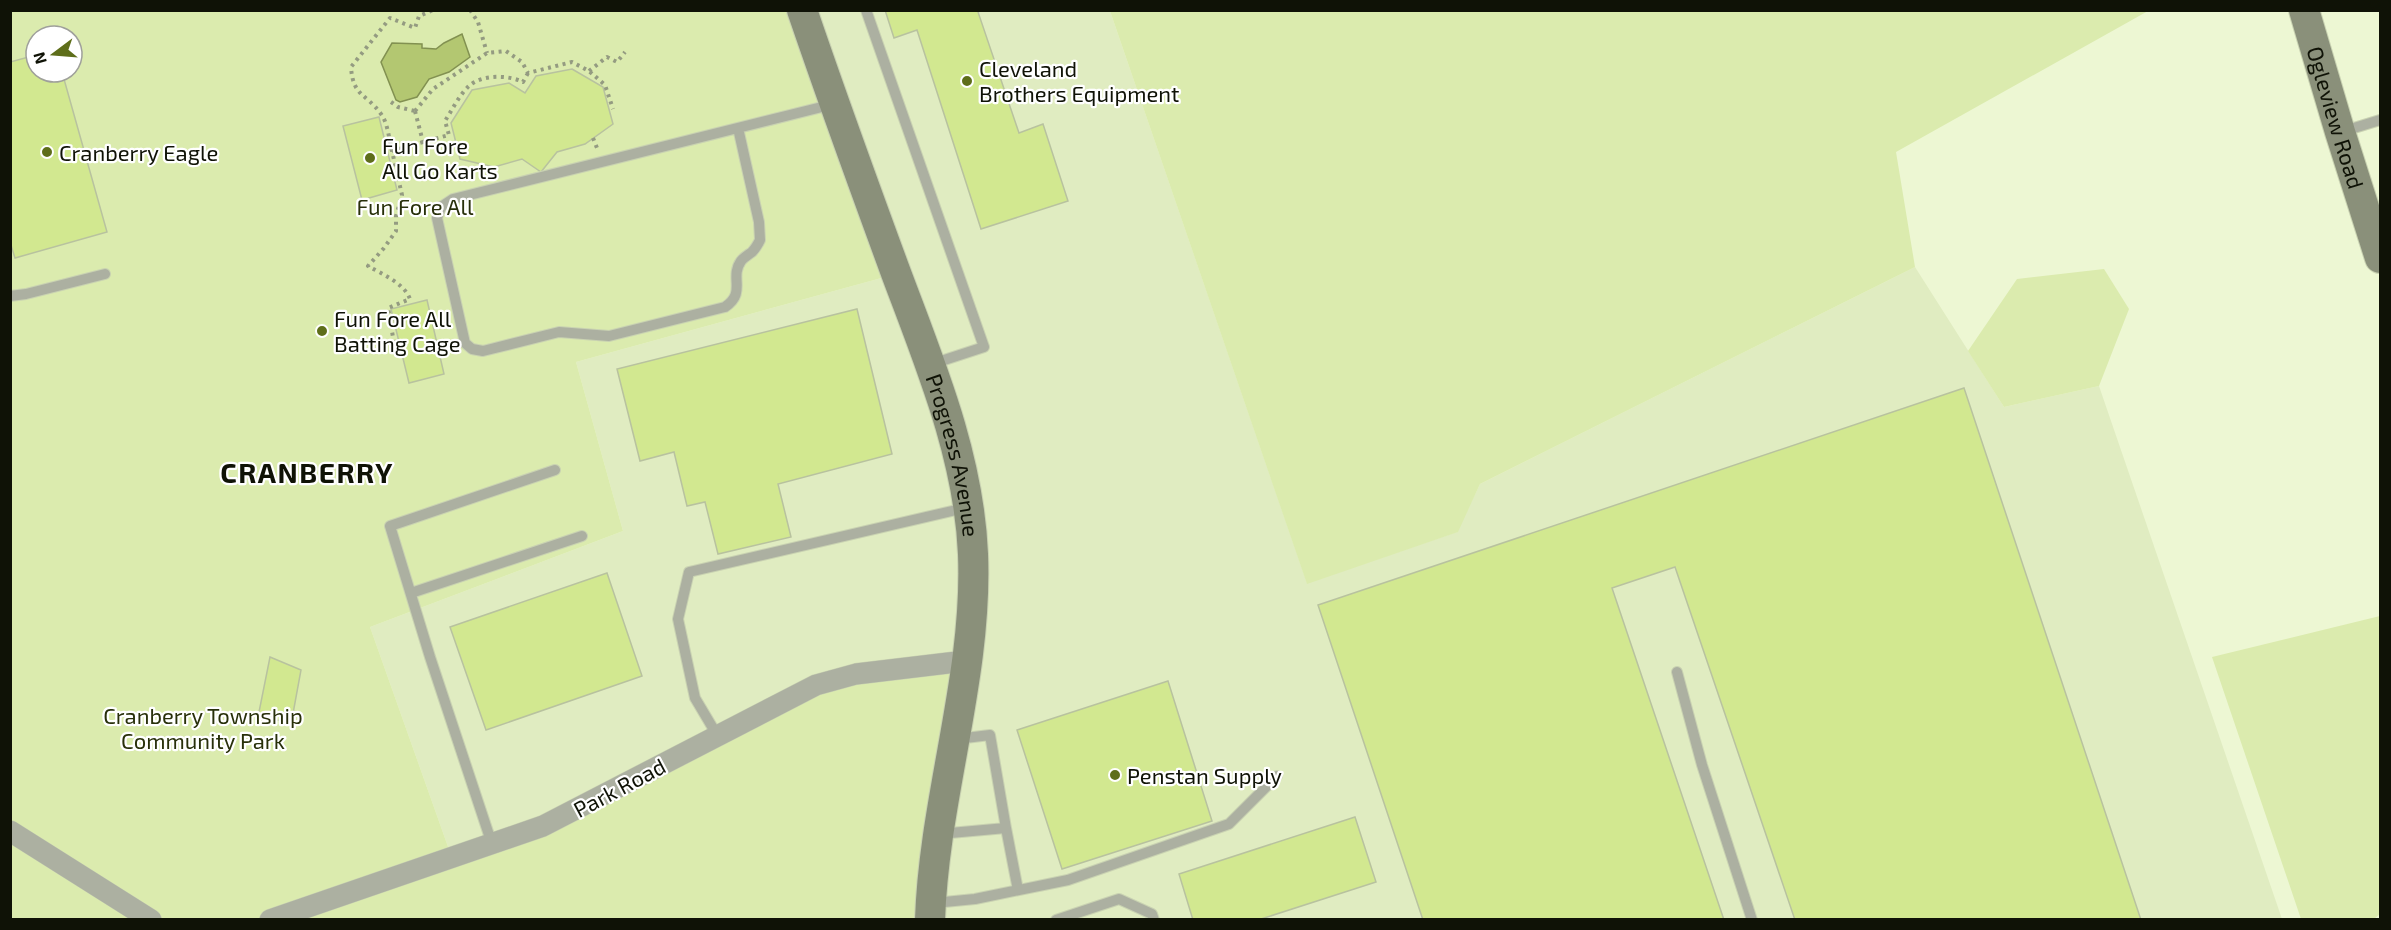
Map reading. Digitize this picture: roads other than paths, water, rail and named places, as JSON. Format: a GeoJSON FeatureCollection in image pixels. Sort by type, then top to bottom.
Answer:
{"type":"FeatureCollection","features":[{"type":"Feature","properties":{"kind":"street","name":"Progress Avenue"},"geometry":{"type":"LineString","coordinates":[[802,10],[930,365],[959,459],[968,507],[973,585],[966,661],[939,834],[930,912]]}},
{"type":"Feature","properties":{"kind":"street","name":"Ogleview Road"},"geometry":{"type":"LineString","coordinates":[[2304,10],[2380,255]]}},
{"type":"Feature","properties":{"kind":"street","name":"Park Road"},"geometry":{"type":"LineString","coordinates":[[270,920],[559,819],[798,693],[835,678],[966,661]]}},
{"type":"Feature","properties":{"kind":"street"},"geometry":{"type":"LineString","coordinates":[[10,831],[151,920]]}},
{"type":"Feature","properties":{"kind":"lane"},"geometry":{"type":"LineString","coordinates":[[866,10],[984,347],[930,365]]}},
{"type":"Feature","properties":{"kind":"lane"},"geometry":{"type":"LineString","coordinates":[[738,128],[759,222],[760,240],[752,252],[742,259],[736,272],[738,288],[733,301],[725,307],[609,336],[559,332],[483,351],[472,349],[465,343],[437,218],[441,207],[453,199],[834,104]]}},
{"type":"Feature","properties":{"kind":"lane"},"geometry":{"type":"LineString","coordinates":[[2340,132],[2380,120]]}},
{"type":"Feature","properties":{"kind":"lane"},"geometry":{"type":"LineString","coordinates":[[10,296],[105,274]]}},
{"type":"Feature","properties":{"kind":"lane"},"geometry":{"type":"LineString","coordinates":[[492,844],[390,526],[555,470]]}},
{"type":"Feature","properties":{"kind":"lane"},"geometry":{"type":"LineString","coordinates":[[717,735],[695,698],[678,619],[689,572],[968,507]]}},
{"type":"Feature","properties":{"kind":"lane"},"geometry":{"type":"LineString","coordinates":[[411,593],[582,536]]}},
{"type":"Feature","properties":{"kind":"lane"},"geometry":{"type":"LineString","coordinates":[[1677,672],[1702,765],[1752,920]]}},
{"type":"Feature","properties":{"kind":"lane"},"geometry":{"type":"LineString","coordinates":[[953,740],[990,735],[1018,890]]}},
{"type":"Feature","properties":{"kind":"lane"},"geometry":{"type":"LineString","coordinates":[[930,912],[975,899],[1068,880],[1229,824],[1277,776]]}},
{"type":"Feature","properties":{"kind":"lane"},"geometry":{"type":"LineString","coordinates":[[939,834],[1006,828]]}},
{"type":"Feature","properties":{"kind":"lane"},"geometry":{"type":"LineString","coordinates":[[1056,920],[1119,899],[1152,914],[1154,920]]}},
{"type":"Feature","properties":{"kind":"place","name":"Cleveland Brothers Equipment"},"geometry":{"type":"Point","coordinates":[967,81]}},
{"type":"Feature","properties":{"kind":"place","name":"Cranberry Eagle"},"geometry":{"type":"Point","coordinates":[47,152]}},
{"type":"Feature","properties":{"kind":"place","name":"Fun Fore All Go Karts"},"geometry":{"type":"Point","coordinates":[370,158]}},
{"type":"Feature","properties":{"kind":"place","name":"Fun Fore All Batting Cage"},"geometry":{"type":"Point","coordinates":[322,331]}},
{"type":"Feature","properties":{"kind":"place","name":"Penstan Supply"},"geometry":{"type":"Point","coordinates":[1115,775]}},
{"type":"Feature","properties":{"kind":"district","name":"CRANBERRY"},"geometry":{"type":"Point","coordinates":[307,472]}},
{"type":"Feature","properties":{"kind":"park label","name":"Fun Fore All"},"geometry":{"type":"Point","coordinates":[415,206]}},
{"type":"Feature","properties":{"kind":"park label","name":"Cranberry Township Community Park"},"geometry":{"type":"Point","coordinates":[203,728]}}]}
